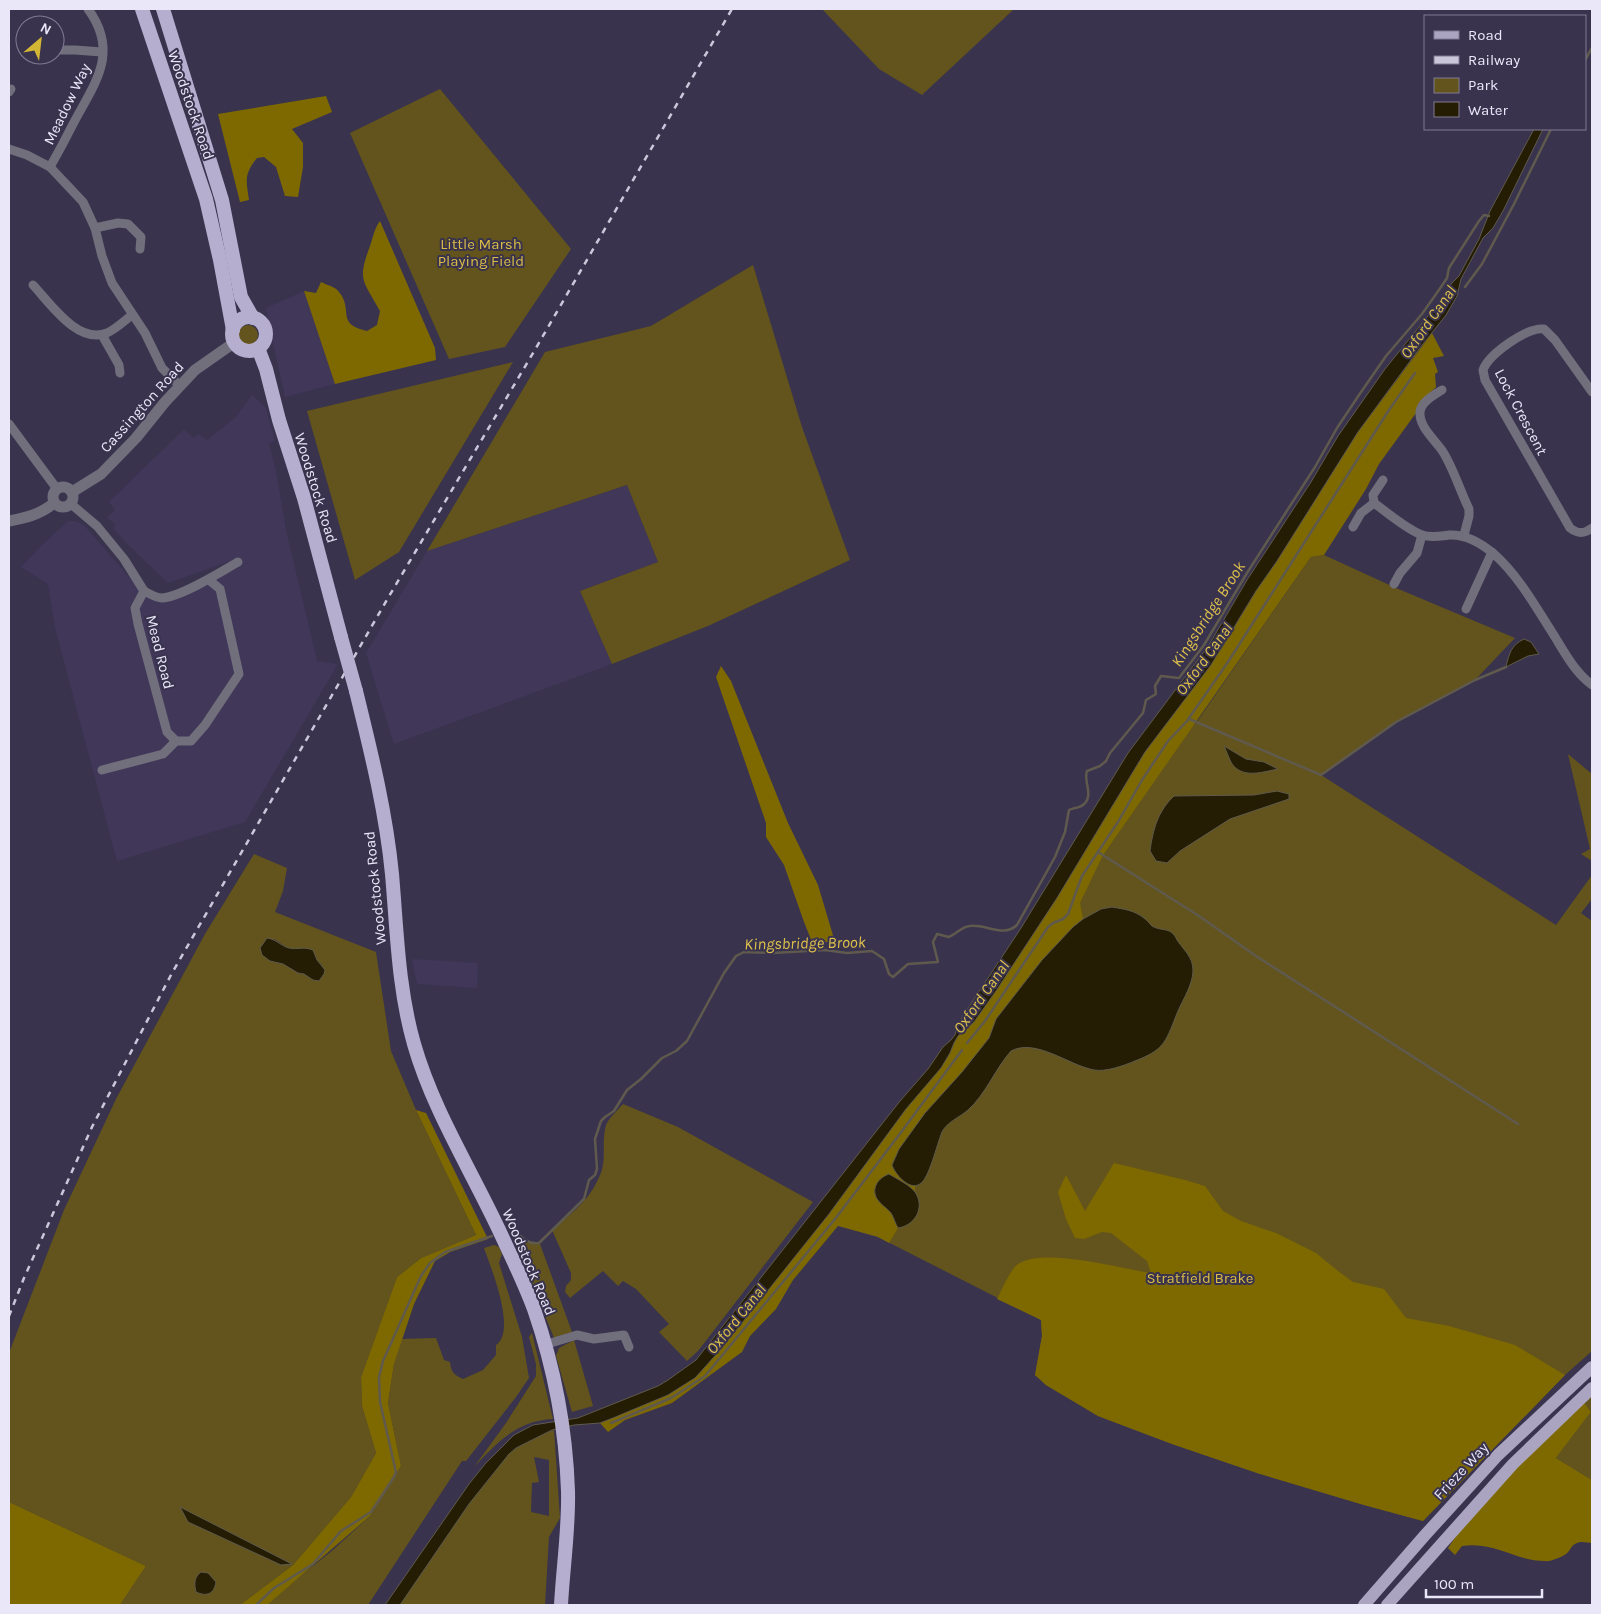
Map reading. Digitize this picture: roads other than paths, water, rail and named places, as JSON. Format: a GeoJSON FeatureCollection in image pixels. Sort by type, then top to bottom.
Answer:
{"type":"FeatureCollection","features":[{"type":"Feature","properties":{"kind":"highway","name":"Woodstock Road"},"geometry":{"type":"LineString","coordinates":[[142,9],[206,199],[220,260],[234,336]]}},
{"type":"Feature","properties":{"kind":"highway","name":"Woodstock Road"},"geometry":{"type":"LineString","coordinates":[[163,9],[222,200],[241,297],[253,318]]}},
{"type":"Feature","properties":{"kind":"highway"},"geometry":{"type":"LineString","coordinates":[[253,318],[260,321],[266,332],[264,342],[258,348],[246,350],[242,349],[234,336],[238,322],[242,319],[253,318]]}},
{"type":"Feature","properties":{"kind":"highway","name":"Woodstock Road"},"geometry":{"type":"LineString","coordinates":[[258,348],[304,498],[371,748],[383,810],[392,874],[400,971],[414,1044],[428,1084],[444,1120],[498,1226],[523,1282],[544,1345],[560,1411],[564,1435],[568,1514],[561,1605]]}},
{"type":"Feature","properties":{"kind":"main road","name":"Frieze Way"},"geometry":{"type":"LineString","coordinates":[[1364,1605],[1498,1455],[1592,1367]]}},
{"type":"Feature","properties":{"kind":"main road"},"geometry":{"type":"LineString","coordinates":[[1387,1605],[1513,1464],[1592,1388]]}},
{"type":"Feature","properties":{"kind":"street","name":"Meadow Way"},"geometry":{"type":"LineString","coordinates":[[50,167],[97,81],[103,60],[102,38],[99,26],[88,9]]}},
{"type":"Feature","properties":{"kind":"street","name":"Meadow Way"},"geometry":{"type":"LineString","coordinates":[[65,50],[102,52]]}},
{"type":"Feature","properties":{"kind":"street"},"geometry":{"type":"LineString","coordinates":[[9,149],[27,155],[50,167],[82,202],[95,228],[108,273],[132,315],[145,333],[162,368],[180,386]]}},
{"type":"Feature","properties":{"kind":"street"},"geometry":{"type":"LineString","coordinates":[[95,228],[122,223],[128,224],[143,236],[140,249]]}},
{"type":"Feature","properties":{"kind":"street"},"geometry":{"type":"LineString","coordinates":[[33,285],[68,324],[86,333],[102,334],[113,330],[132,315]]}},
{"type":"Feature","properties":{"kind":"street","name":"Lock Crescent"},"geometry":{"type":"LineString","coordinates":[[1592,392],[1555,340],[1544,329],[1534,329],[1526,332],[1491,358],[1483,370],[1485,380],[1570,528],[1580,533],[1584,533],[1592,528]]}},
{"type":"Feature","properties":{"kind":"street"},"geometry":{"type":"LineString","coordinates":[[102,334],[119,365],[120,373]]}},
{"type":"Feature","properties":{"kind":"street","name":"Cassington Road"},"geometry":{"type":"LineString","coordinates":[[72,492],[101,474],[136,438],[195,370],[234,336]]}},
{"type":"Feature","properties":{"kind":"street"},"geometry":{"type":"LineString","coordinates":[[1442,390],[1430,397],[1420,411],[1424,427],[1442,450],[1468,509],[1469,516],[1464,535]]}},
{"type":"Feature","properties":{"kind":"street"},"geometry":{"type":"LineString","coordinates":[[9,424],[57,489]]}},
{"type":"Feature","properties":{"kind":"street"},"geometry":{"type":"LineString","coordinates":[[1383,480],[1373,495],[1374,503],[1398,521],[1422,535],[1464,535],[1492,552],[1507,567],[1535,606],[1574,668],[1592,685]]}},
{"type":"Feature","properties":{"kind":"street"},"geometry":{"type":"LineString","coordinates":[[65,487],[72,492],[73,499],[71,504],[61,508],[54,503],[53,494],[57,489],[65,487]]}},
{"type":"Feature","properties":{"kind":"street"},"geometry":{"type":"LineString","coordinates":[[9,521],[32,516],[47,509],[54,503]]}},
{"type":"Feature","properties":{"kind":"street"},"geometry":{"type":"LineString","coordinates":[[1353,528],[1361,513],[1374,503]]}},
{"type":"Feature","properties":{"kind":"street"},"geometry":{"type":"LineString","coordinates":[[71,504],[98,526],[124,559],[144,591],[156,597],[169,597],[209,580],[238,562]]}},
{"type":"Feature","properties":{"kind":"street"},"geometry":{"type":"LineString","coordinates":[[1394,584],[1417,553],[1422,535]]}},
{"type":"Feature","properties":{"kind":"street"},"geometry":{"type":"LineString","coordinates":[[1466,609],[1492,552]]}},
{"type":"Feature","properties":{"kind":"street"},"geometry":{"type":"LineString","coordinates":[[102,770],[163,754],[176,741],[191,741],[205,725],[239,674],[220,589],[209,580]]}},
{"type":"Feature","properties":{"kind":"street","name":"Mead Road"},"geometry":{"type":"LineString","coordinates":[[144,591],[135,608],[138,624],[167,732],[176,741]]}},
{"type":"Feature","properties":{"kind":"street"},"geometry":{"type":"LineString","coordinates":[[544,1345],[576,1335],[594,1339],[624,1335],[629,1347]]}},
{"type":"Feature","properties":{"kind":"water","name":"Oxford Canal"},"geometry":{"type":"Polygon","coordinates":[[[1533,130],[1543,130],[1503,211],[1493,228],[1483,238],[1461,279],[1457,296],[1446,315],[1358,432],[1211,665],[1145,752],[1057,898],[996,991],[974,1022],[958,1036],[941,1068],[906,1109],[829,1214],[722,1348],[695,1378],[668,1395],[613,1418],[600,1423],[574,1425],[552,1430],[516,1448],[509,1454],[469,1504],[400,1605],[385,1605],[469,1484],[485,1464],[514,1435],[533,1425],[578,1418],[658,1386],[696,1360],[900,1101],[928,1069],[943,1047],[955,1035],[957,1025],[1021,928],[1128,753],[1209,645],[1247,580],[1311,482],[1338,436],[1385,369],[1459,276],[1479,239],[1490,211],[1533,130]]]}},
{"type":"Feature","properties":{"kind":"water"},"geometry":{"type":"Polygon","coordinates":[[[1524,639],[1531,642],[1539,654],[1528,656],[1506,667],[1511,650],[1524,639]]]}},
{"type":"Feature","properties":{"kind":"water"},"geometry":{"type":"Polygon","coordinates":[[[1224,746],[1246,759],[1264,762],[1278,769],[1260,773],[1242,772],[1232,764],[1224,746]]]}},
{"type":"Feature","properties":{"kind":"water"},"geometry":{"type":"Polygon","coordinates":[[[1277,791],[1289,794],[1289,799],[1230,819],[1180,851],[1167,863],[1156,861],[1150,851],[1160,814],[1174,796],[1254,795],[1277,791]]]}},
{"type":"Feature","properties":{"kind":"water"},"geometry":{"type":"Polygon","coordinates":[[[1112,907],[1136,913],[1152,926],[1172,933],[1193,965],[1192,980],[1166,1040],[1152,1053],[1125,1065],[1104,1070],[1084,1067],[1041,1050],[1021,1048],[1011,1051],[974,1104],[944,1128],[930,1169],[923,1181],[916,1186],[903,1180],[896,1173],[892,1165],[899,1149],[925,1113],[962,1072],[989,1038],[996,1019],[1042,960],[1073,927],[1101,909],[1112,907]]]}},
{"type":"Feature","properties":{"kind":"water"},"geometry":{"type":"Polygon","coordinates":[[[267,938],[289,948],[313,950],[317,960],[325,970],[319,981],[298,973],[283,964],[270,961],[262,955],[260,948],[267,938]]]}},
{"type":"Feature","properties":{"kind":"water"},"geometry":{"type":"Polygon","coordinates":[[[889,1174],[913,1189],[918,1198],[919,1210],[917,1215],[904,1227],[898,1228],[891,1213],[875,1195],[875,1187],[879,1181],[889,1174]]]}},
{"type":"Feature","properties":{"kind":"water"},"geometry":{"type":"Polygon","coordinates":[[[180,1507],[292,1564],[281,1565],[188,1522],[180,1507]]]}},
{"type":"Feature","properties":{"kind":"water"},"geometry":{"type":"Polygon","coordinates":[[[201,1572],[208,1573],[216,1582],[212,1592],[203,1594],[196,1592],[195,1581],[201,1572]]]}},
{"type":"Feature","properties":{"kind":"waterway"},"geometry":{"type":"LineString","coordinates":[[1586,58],[1592,48]]}},
{"type":"Feature","properties":{"kind":"waterway","name":"Oxford Canal"},"geometry":{"type":"LineString","coordinates":[[1465,287],[1482,264],[1551,130]]}},
{"type":"Feature","properties":{"kind":"waterway","name":"Kingsbridge Brook"},"geometry":{"type":"LineString","coordinates":[[510,1229],[515,1230],[528,1242],[539,1243],[584,1199],[589,1180],[595,1175],[597,1169],[595,1139],[601,1121],[614,1111],[627,1090],[662,1058],[676,1051],[687,1041],[724,973],[736,956],[744,952],[773,953],[825,950],[847,953],[872,951],[884,959],[889,974],[893,977],[908,964],[938,962],[933,942],[937,934],[949,937],[967,926],[1001,931],[1012,929],[1017,925],[1055,857],[1065,832],[1069,810],[1081,806],[1087,800],[1087,771],[1100,766],[1106,761],[1110,753],[1143,713],[1146,700],[1156,694],[1155,686],[1161,676],[1179,678],[1204,645],[1247,573],[1315,467],[1337,428],[1386,356],[1422,314],[1441,287],[1447,278],[1449,268],[1479,221],[1484,215],[1489,216]]}},
{"type":"Feature","properties":{"kind":"waterway","name":"Oxford Canal"},"geometry":{"type":"LineString","coordinates":[[967,1043],[985,1021],[1048,927],[1068,914],[1082,876],[1118,822],[1142,780],[1168,741],[1187,721],[1228,662],[1389,410],[1415,373]]}},
{"type":"Feature","properties":{"kind":"waterway"},"geometry":{"type":"LineString","coordinates":[[1189,719],[1321,775],[1396,722],[1475,680],[1506,667]]}},
{"type":"Feature","properties":{"kind":"waterway"},"geometry":{"type":"LineString","coordinates":[[1098,852],[1518,1124]]}},
{"type":"Feature","properties":{"kind":"waterway","name":"Oxford Canal"},"geometry":{"type":"LineString","coordinates":[[611,1423],[671,1398],[705,1376],[835,1219],[962,1050]]}},
{"type":"Feature","properties":{"kind":"waterway","name":"Kingsbridge Brook"},"geometry":{"type":"LineString","coordinates":[[256,1605],[274,1588],[313,1564],[341,1531],[371,1512],[394,1477],[396,1472],[380,1402],[379,1377],[383,1361],[421,1276],[430,1263],[445,1252],[492,1236]]}},
{"type":"Feature","properties":{"kind":"railway"},"geometry":{"type":"LineString","coordinates":[[9,1316],[24,1278],[92,1127],[172,973],[388,598],[536,348],[732,9]]}},
{"type":"Feature","properties":{"kind":"park label","name":"Little Marsh Playing Field"},"geometry":{"type":"Point","coordinates":[481,252]}},
{"type":"Feature","properties":{"kind":"park label","name":"Stratfield Brake"},"geometry":{"type":"Point","coordinates":[1200,1278]}}]}
